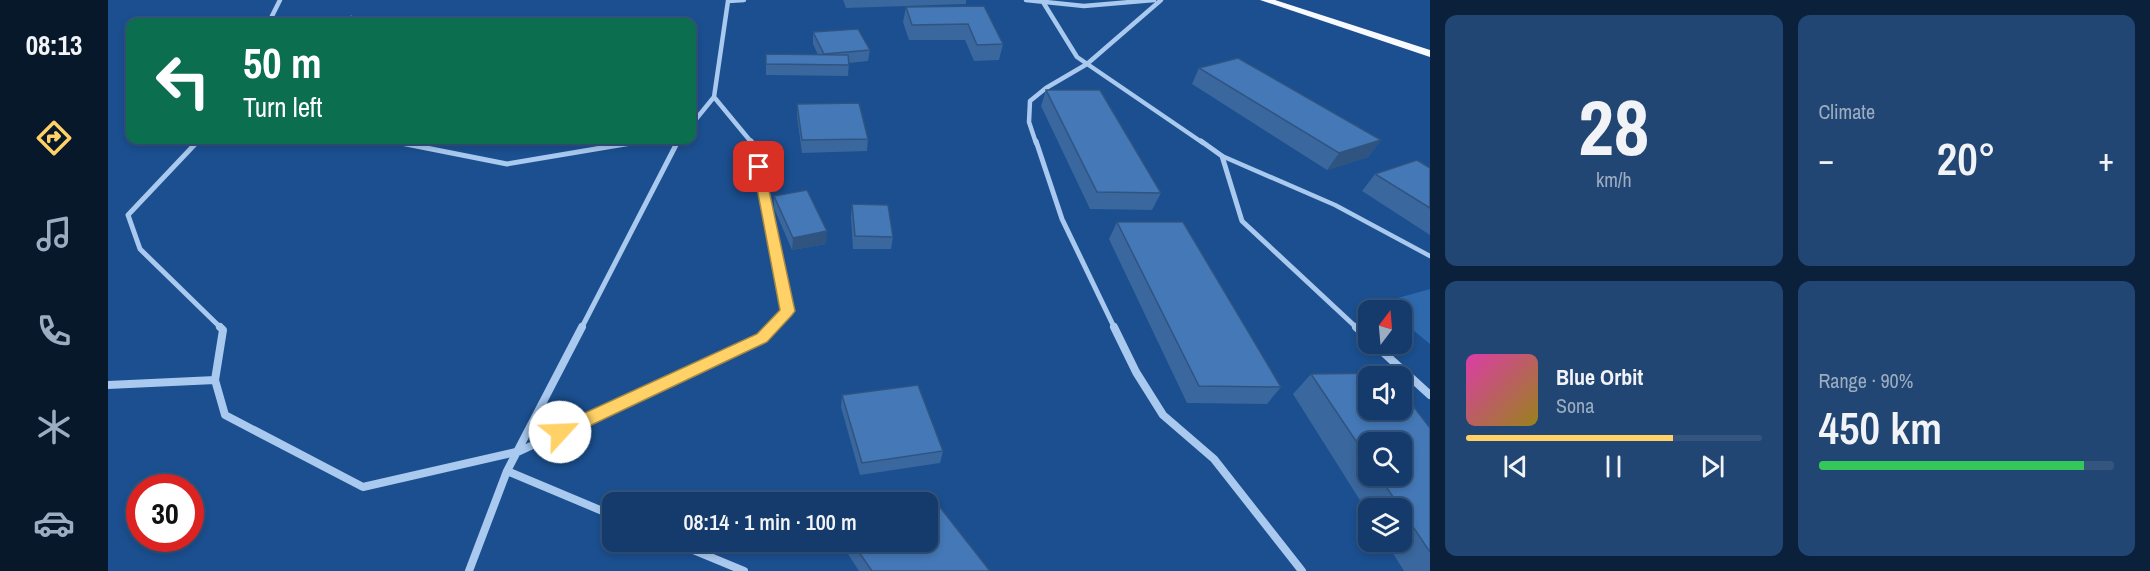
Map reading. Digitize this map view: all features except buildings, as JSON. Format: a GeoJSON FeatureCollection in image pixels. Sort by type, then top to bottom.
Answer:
{"type":"FeatureCollection","features":[{"type":"Feature","properties":{"kind":"highway"},"geometry":{"type":"LineString","coordinates":[[1265,0],[1430,54]]}},
{"type":"Feature","properties":{"kind":"street"},"geometry":{"type":"LineString","coordinates":[[271,18],[280,0]]}},
{"type":"Feature","properties":{"kind":"street"},"geometry":{"type":"LineString","coordinates":[[696,119],[714,98],[728,1],[744,0]]}},
{"type":"Feature","properties":{"kind":"street"},"geometry":{"type":"LineString","coordinates":[[1026,0],[1084,6],[1154,0]]}},
{"type":"Feature","properties":{"kind":"street"},"geometry":{"type":"LineString","coordinates":[[1161,0],[1087,64],[1030,101],[1029,122],[1062,219],[1136,372],[1163,415],[1214,459],[1302,571]]}},
{"type":"Feature","properties":{"kind":"street"},"geometry":{"type":"LineString","coordinates":[[1043,2],[1077,57],[1222,156],[1242,222],[1358,329]]}},
{"type":"Feature","properties":{"kind":"street"},"geometry":{"type":"LineString","coordinates":[[195,144],[128,215],[141,249],[223,330],[215,380],[225,416],[363,487],[520,451],[762,338],[788,311],[754,146],[714,98]]}},
{"type":"Feature","properties":{"kind":"street"},"geometry":{"type":"LineString","coordinates":[[399,144],[507,164],[627,144]]}},
{"type":"Feature","properties":{"kind":"street"},"geometry":{"type":"LineString","coordinates":[[469,571],[507,471],[520,451],[678,144]]}},
{"type":"Feature","properties":{"kind":"street"},"geometry":{"type":"LineString","coordinates":[[1385,354],[1430,395]]}},
{"type":"Feature","properties":{"kind":"street"},"geometry":{"type":"LineString","coordinates":[[108,385],[215,380]]}},
{"type":"Feature","properties":{"kind":"street"},"geometry":{"type":"LineString","coordinates":[[507,471],[602,511]]}},
{"type":"Feature","properties":{"kind":"street"},"geometry":{"type":"LineString","coordinates":[[698,552],[744,571]]}},
{"type":"Feature","properties":{"kind":"lane"},"geometry":{"type":"LineString","coordinates":[[1222,156],[1335,205],[1430,255]]}},
{"type":"Feature","properties":{"kind":"shaded area"},"geometry":{"type":"Polygon","coordinates":[[[1430,289],[1430,344],[1412,329],[1412,300],[1391,300],[1430,289]]]}},
{"type":"Feature","properties":{"kind":"route"},"geometry":{"type":"LineString","coordinates":[[560,432],[762,338],[788,311],[759,167]]}}]}
